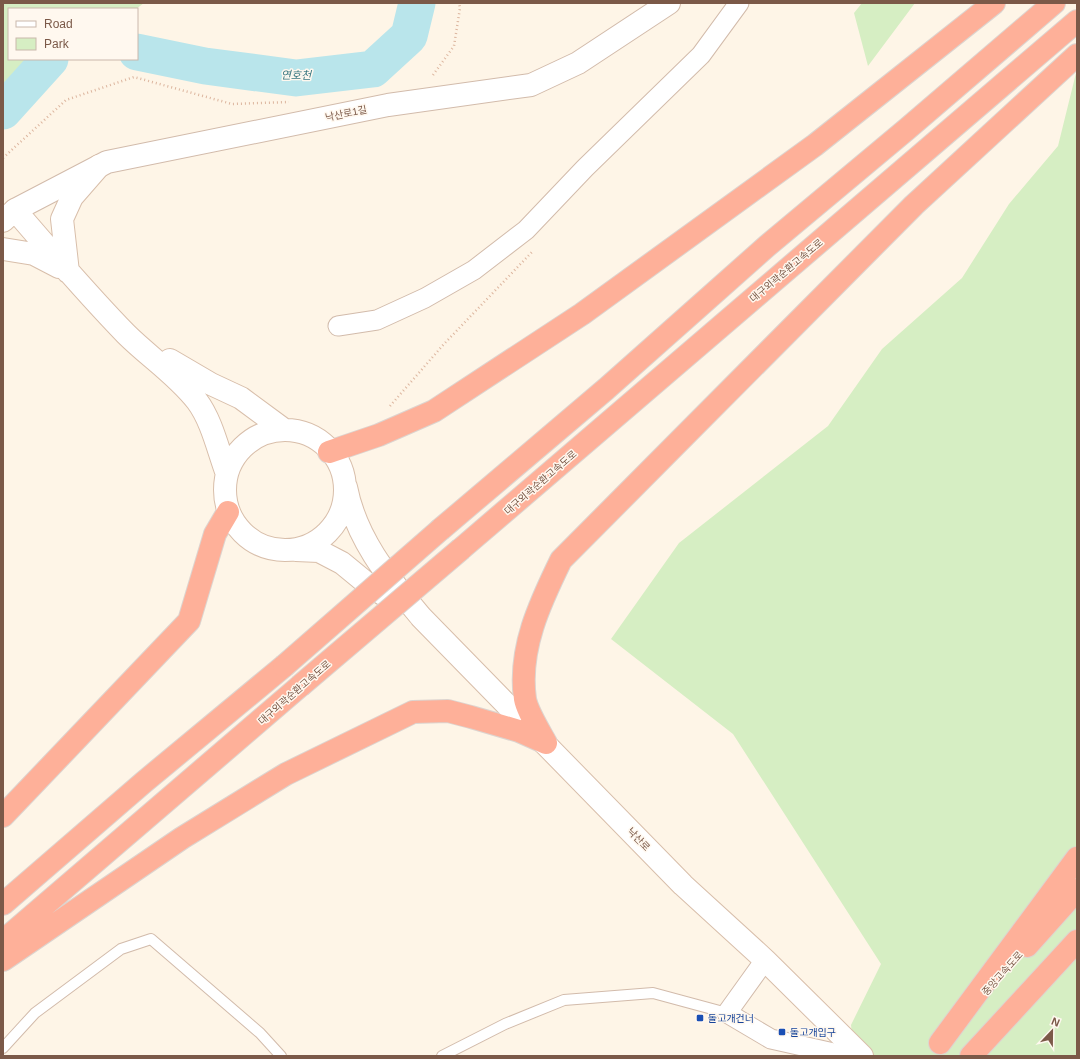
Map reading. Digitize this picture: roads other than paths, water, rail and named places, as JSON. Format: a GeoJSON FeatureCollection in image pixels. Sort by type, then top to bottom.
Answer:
{"type":"FeatureCollection","features":[{"type":"Feature","properties":{"kind":"highway"},"geometry":{"type":"LineString","coordinates":[[329,452],[383,434],[434,411],[582,314],[815,145],[994,3]]}},
{"type":"Feature","properties":{"kind":"highway"},"geometry":{"type":"LineString","coordinates":[[3,904],[284,666],[441,529],[606,389],[767,246],[1054,3]]}},
{"type":"Feature","properties":{"kind":"highway","name":"대구외곽순환고속도로"},"geometry":{"type":"LineString","coordinates":[[3,941],[1077,21]]}},
{"type":"Feature","properties":{"kind":"highway"},"geometry":{"type":"LineString","coordinates":[[546,743],[525,701],[525,661],[539,607],[561,560],[914,205],[1077,55]]}},
{"type":"Feature","properties":{"kind":"highway"},"geometry":{"type":"LineString","coordinates":[[3,816],[189,621],[215,534],[228,512]]}},
{"type":"Feature","properties":{"kind":"highway"},"geometry":{"type":"LineString","coordinates":[[3,960],[182,838],[286,774],[413,712],[448,711],[513,729],[546,743]]}},
{"type":"Feature","properties":{"kind":"highway"},"geometry":{"type":"LineString","coordinates":[[934,1049],[1077,858]]}},
{"type":"Feature","properties":{"kind":"highway","name":"중앙고속도로"},"geometry":{"type":"LineString","coordinates":[[934,1049],[1077,890]]}},
{"type":"Feature","properties":{"kind":"highway"},"geometry":{"type":"LineString","coordinates":[[972,1056],[1077,941]]}},
{"type":"Feature","properties":{"kind":"main road","name":"낙산로1길"},"geometry":{"type":"LineString","coordinates":[[9,215],[107,162],[388,105],[531,85],[578,63],[669,3]]}},
{"type":"Feature","properties":{"kind":"main road"},"geometry":{"type":"LineString","coordinates":[[68,272],[62,219],[72,197],[99,166]]}},
{"type":"Feature","properties":{"kind":"main road"},"geometry":{"type":"LineString","coordinates":[[9,215],[68,272],[127,336],[184,385],[198,402],[206,418],[226,474]]}},
{"type":"Feature","properties":{"kind":"main road"},"geometry":{"type":"LineString","coordinates":[[3,249],[34,254],[68,272]]}},
{"type":"Feature","properties":{"kind":"main road"},"geometry":{"type":"LineString","coordinates":[[127,336],[211,384],[241,398],[283,429]]}},
{"type":"Feature","properties":{"kind":"main road"},"geometry":{"type":"LineString","coordinates":[[283,429],[302,431],[337,458],[344,472],[346,487],[355,522],[383,572],[420,617],[370,586],[342,563],[319,552],[274,550],[255,542],[239,529],[228,512],[224,493],[226,474],[234,456],[247,442],[264,433],[283,429]]}},
{"type":"Feature","properties":{"kind":"main road"},"geometry":{"type":"LineString","coordinates":[[295,550],[315,543],[331,530],[342,513],[346,487]]}},
{"type":"Feature","properties":{"kind":"main road","name":"낙산로"},"geometry":{"type":"LineString","coordinates":[[420,617],[546,743],[683,885],[765,960],[862,1056]]}},
{"type":"Feature","properties":{"kind":"street"},"geometry":{"type":"LineString","coordinates":[[338,326],[377,320],[425,298],[474,270],[526,230],[591,162],[701,55],[739,3]]}},
{"type":"Feature","properties":{"kind":"street"},"geometry":{"type":"LineString","coordinates":[[765,960],[727,1013],[771,1039],[848,1056]]}},
{"type":"Feature","properties":{"kind":"lane"},"geometry":{"type":"LineString","coordinates":[[3,1048],[34,1013],[120,949],[151,939],[260,1034],[282,1056]]}},
{"type":"Feature","properties":{"kind":"lane"},"geometry":{"type":"LineString","coordinates":[[443,1056],[505,1024],[564,1000],[653,993],[727,1013]]}},
{"type":"Feature","properties":{"kind":"waterway","name":"연호천"},"geometry":{"type":"LineString","coordinates":[[138,52],[205,66],[296,78],[373,69],[409,36],[417,3]]}},
{"type":"Feature","properties":{"kind":"waterway","name":"연호천"},"geometry":{"type":"LineString","coordinates":[[3,111],[49,60]]}},
{"type":"Feature","properties":{"kind":"place","name":"돌고개건너"},"geometry":{"type":"Point","coordinates":[700,1018]}},
{"type":"Feature","properties":{"kind":"place","name":"돌고개입구"},"geometry":{"type":"Point","coordinates":[782,1032]}}]}
